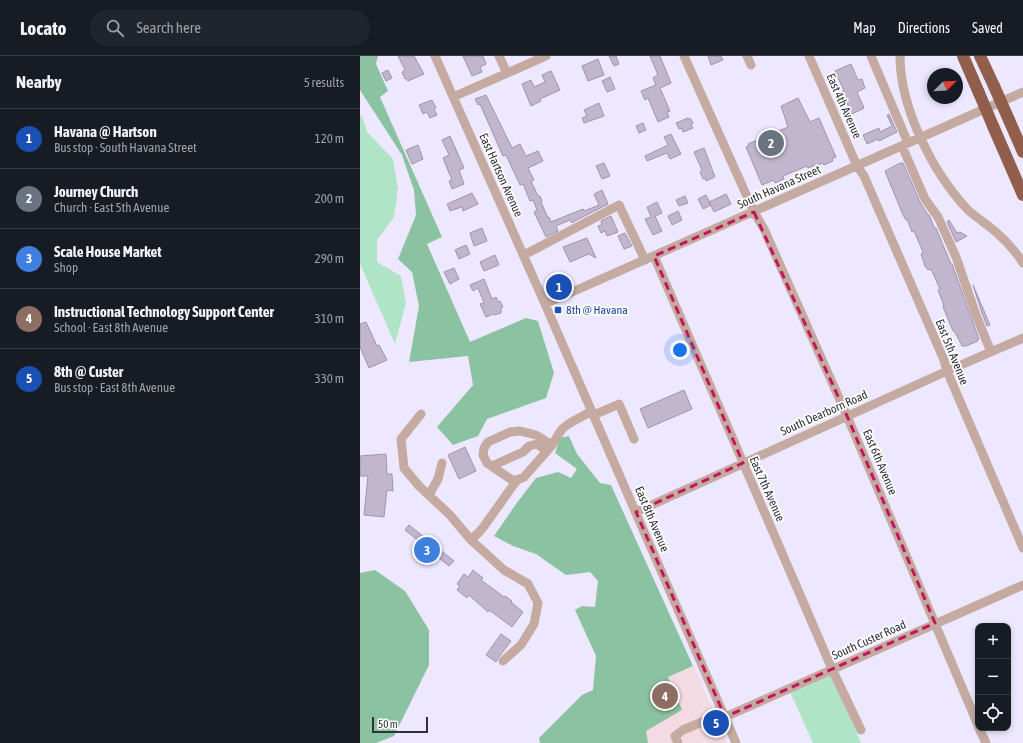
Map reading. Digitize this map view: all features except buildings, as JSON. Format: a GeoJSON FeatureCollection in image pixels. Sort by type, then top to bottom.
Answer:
{"type":"FeatureCollection","features":[{"type":"Feature","properties":{"kind":"highway"},"geometry":{"type":"LineString","coordinates":[[963,56],[1023,195]]}},
{"type":"Feature","properties":{"kind":"highway"},"geometry":{"type":"LineString","coordinates":[[980,56],[1023,152]]}},
{"type":"Feature","properties":{"kind":"street","name":"East Hartson Avenue"},"geometry":{"type":"LineString","coordinates":[[435,56],[545,304]]}},
{"type":"Feature","properties":{"kind":"street"},"geometry":{"type":"LineString","coordinates":[[499,56],[507,73]]}},
{"type":"Feature","properties":{"kind":"street"},"geometry":{"type":"LineString","coordinates":[[453,97],[546,56]]}},
{"type":"Feature","properties":{"kind":"street"},"geometry":{"type":"LineString","coordinates":[[684,56],[754,212]]}},
{"type":"Feature","properties":{"kind":"street"},"geometry":{"type":"LineString","coordinates":[[747,56],[751,65]]}},
{"type":"Feature","properties":{"kind":"street","name":"East 4th Avenue"},"geometry":{"type":"LineString","coordinates":[[809,56],[857,166]]}},
{"type":"Feature","properties":{"kind":"street"},"geometry":{"type":"LineString","coordinates":[[871,56],[925,199],[938,217],[956,257],[991,352]]}},
{"type":"Feature","properties":{"kind":"street"},"geometry":{"type":"LineString","coordinates":[[900,56],[902,82],[909,108],[935,168],[948,187],[970,211],[998,234],[1017,254],[1023,263]]}},
{"type":"Feature","properties":{"kind":"street","name":"South Havana Street"},"geometry":{"type":"LineString","coordinates":[[545,304],[1023,92]]}},
{"type":"Feature","properties":{"kind":"street","name":"East 5th Avenue"},"geometry":{"type":"LineString","coordinates":[[857,166],[867,183],[944,360],[947,371],[1023,548]]}},
{"type":"Feature","properties":{"kind":"street","name":"East 7th Avenue"},"geometry":{"type":"LineString","coordinates":[[524,255],[619,205],[650,258],[832,669],[861,730]]}},
{"type":"Feature","properties":{"kind":"street","name":"East 6th Avenue"},"geometry":{"type":"LineString","coordinates":[[754,212],[764,229],[847,416],[975,718]]}},
{"type":"Feature","properties":{"kind":"street","name":"East 8th Avenue"},"geometry":{"type":"LineString","coordinates":[[545,304],[736,743]]}},
{"type":"Feature","properties":{"kind":"street","name":"South Dearborn Road"},"geometry":{"type":"LineString","coordinates":[[636,512],[742,463],[1023,338]]}},
{"type":"Feature","properties":{"kind":"street"},"geometry":{"type":"LineString","coordinates":[[550,448],[536,435],[520,431],[510,432],[488,442],[484,448],[483,455],[487,463],[512,480],[517,480],[524,477],[550,448],[562,429],[570,422],[619,404],[634,439]]}},
{"type":"Feature","properties":{"kind":"street"},"geometry":{"type":"LineString","coordinates":[[421,414],[401,439],[404,468],[418,486],[450,515],[471,540],[504,570],[528,584],[538,603],[534,624],[521,645],[503,661]]}},
{"type":"Feature","properties":{"kind":"street"},"geometry":{"type":"LineString","coordinates":[[492,466],[523,452],[529,446],[538,444],[550,448]]}},
{"type":"Feature","properties":{"kind":"street"},"geometry":{"type":"LineString","coordinates":[[429,495],[438,479],[442,463]]}},
{"type":"Feature","properties":{"kind":"street"},"geometry":{"type":"LineString","coordinates":[[471,540],[482,530],[517,480]]}},
{"type":"Feature","properties":{"kind":"street","name":"South Custer Road"},"geometry":{"type":"LineString","coordinates":[[678,743],[675,736],[683,730],[724,715],[832,669],[1023,585]]}},
{"type":"Feature","properties":{"kind":"street"},"geometry":{"type":"LineString","coordinates":[[980,731],[986,743]]}},
{"type":"Feature","properties":{"kind":"highlighted area"},"geometry":{"type":"Polygon","coordinates":[[[754,212],[847,416],[935,623],[725,717],[636,512],[743,463],[654,256],[754,212]]]}},
{"type":"Feature","properties":{"kind":"shaded area"},"geometry":{"type":"Polygon","coordinates":[[[694,666],[727,743],[593,743],[581,715],[694,666]]]}},
{"type":"Feature","properties":{"kind":"green space"},"geometry":{"type":"Polygon","coordinates":[[[360,56],[378,56],[376,64],[388,91],[380,97],[442,237],[427,244],[470,342],[526,318],[538,321],[554,373],[546,398],[487,419],[478,436],[453,445],[437,427],[473,385],[468,356],[409,362],[419,306],[412,272],[398,259],[416,215],[414,190],[402,155],[360,90],[360,56]]]}},
{"type":"Feature","properties":{"kind":"green space"},"geometry":{"type":"Polygon","coordinates":[[[360,115],[363,118],[367,132],[393,159],[398,188],[394,217],[377,240],[377,262],[401,276],[406,303],[395,344],[360,264],[360,115]]]}},
{"type":"Feature","properties":{"kind":"green space"},"geometry":{"type":"Polygon","coordinates":[[[569,436],[577,454],[600,483],[611,485],[693,666],[668,677],[682,710],[646,731],[648,743],[540,743],[539,738],[582,695],[593,690],[596,656],[575,610],[582,606],[595,607],[598,581],[590,572],[566,575],[536,554],[513,546],[494,536],[536,478],[558,472],[571,478],[577,469],[555,453],[560,438],[569,436]]]}},
{"type":"Feature","properties":{"kind":"green space"},"geometry":{"type":"Polygon","coordinates":[[[375,570],[405,591],[429,630],[429,665],[394,736],[376,743],[360,743],[360,573],[375,570]]]}},
{"type":"Feature","properties":{"kind":"green space"},"geometry":{"type":"Polygon","coordinates":[[[832,673],[861,743],[813,743],[790,692],[832,673]]]}},
{"type":"Feature","properties":{"kind":"place","name":"Journey Church"},"geometry":{"type":"Point","coordinates":[771,143]}},
{"type":"Feature","properties":{"kind":"place","name":"Havana @ Hartson"},"geometry":{"type":"Point","coordinates":[559,287]}},
{"type":"Feature","properties":{"kind":"place","name":"8th @ Havana"},"geometry":{"type":"Point","coordinates":[558,310]}},
{"type":"Feature","properties":{"kind":"place","name":"Scale House Market"},"geometry":{"type":"Point","coordinates":[427,550]}},
{"type":"Feature","properties":{"kind":"place","name":"Instructional Technology Support Center"},"geometry":{"type":"Point","coordinates":[665,696]}},
{"type":"Feature","properties":{"kind":"place","name":"8th @ Custer"},"geometry":{"type":"Point","coordinates":[716,723]}}]}
